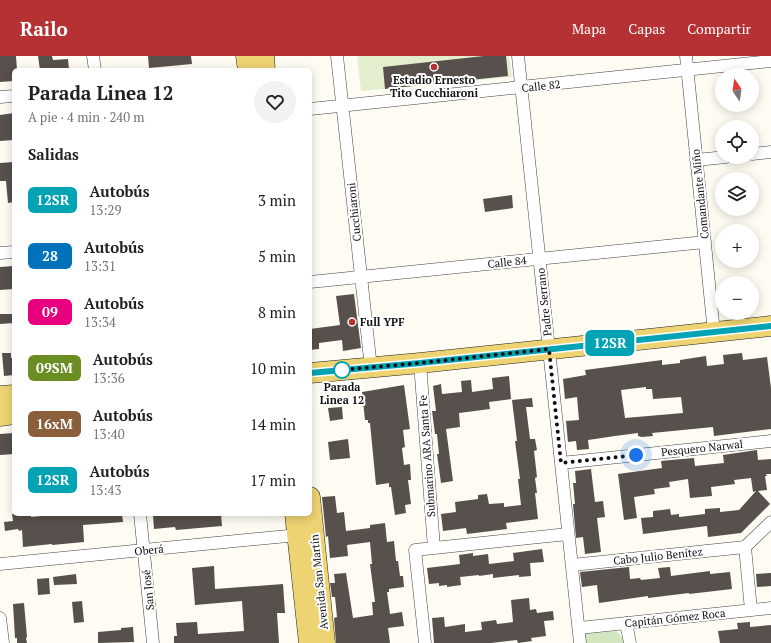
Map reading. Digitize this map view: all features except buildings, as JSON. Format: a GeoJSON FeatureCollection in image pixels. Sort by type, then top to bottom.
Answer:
{"type":"FeatureCollection","features":[{"type":"Feature","properties":{"kind":"main road"},"geometry":{"type":"LineString","coordinates":[[246,56],[248,68]]}},
{"type":"Feature","properties":{"kind":"main road"},"geometry":{"type":"LineString","coordinates":[[264,56],[265,68]]}},
{"type":"Feature","properties":{"kind":"main road"},"geometry":{"type":"LineString","coordinates":[[312,373],[771,326]]}},
{"type":"Feature","properties":{"kind":"main road"},"geometry":{"type":"LineString","coordinates":[[0,396],[12,395]]}},
{"type":"Feature","properties":{"kind":"main road"},"geometry":{"type":"LineString","coordinates":[[0,416],[12,414]]}},
{"type":"Feature","properties":{"kind":"main road","name":"Avenida San Martín"},"geometry":{"type":"LineString","coordinates":[[295,516],[309,643]]}},
{"type":"Feature","properties":{"kind":"main road","name":"Avenida San Martín"},"geometry":{"type":"LineString","coordinates":[[312,516],[325,643]]}},
{"type":"Feature","properties":{"kind":"street"},"geometry":{"type":"LineString","coordinates":[[93,56],[95,68]]}},
{"type":"Feature","properties":{"kind":"street","name":"Cucchiaroni"},"geometry":{"type":"LineString","coordinates":[[337,56],[370,368]]}},
{"type":"Feature","properties":{"kind":"street","name":"Padre Serrano"},"geometry":{"type":"LineString","coordinates":[[518,56],[580,643]]}},
{"type":"Feature","properties":{"kind":"street","name":"Comandante Miño"},"geometry":{"type":"LineString","coordinates":[[686,56],[714,333]]}},
{"type":"Feature","properties":{"kind":"street","name":"Calle 82"},"geometry":{"type":"LineString","coordinates":[[312,109],[771,62]]}},
{"type":"Feature","properties":{"kind":"street"},"geometry":{"type":"LineString","coordinates":[[0,97],[12,96]]}},
{"type":"Feature","properties":{"kind":"street"},"geometry":{"type":"LineString","coordinates":[[759,153],[771,152]]}},
{"type":"Feature","properties":{"kind":"street"},"geometry":{"type":"LineString","coordinates":[[696,160],[715,158]]}},
{"type":"Feature","properties":{"kind":"street","name":"Calle 84"},"geometry":{"type":"LineString","coordinates":[[312,282],[705,242]]}},
{"type":"Feature","properties":{"kind":"street"},"geometry":{"type":"LineString","coordinates":[[0,253],[12,252]]}},
{"type":"Feature","properties":{"kind":"street","name":"Submarino ARA Santa Fe"},"geometry":{"type":"LineString","coordinates":[[420,363],[434,548]]}},
{"type":"Feature","properties":{"kind":"street","name":"Pesquero Narwal"},"geometry":{"type":"LineString","coordinates":[[561,463],[771,441]]}},
{"type":"Feature","properties":{"kind":"street","name":"San José"},"geometry":{"type":"LineString","coordinates":[[140,516],[153,643]]}},
{"type":"Feature","properties":{"kind":"street"},"geometry":{"type":"LineString","coordinates":[[751,610],[745,547],[771,522]]}},
{"type":"Feature","properties":{"kind":"street"},"geometry":{"type":"LineString","coordinates":[[425,643],[415,550],[568,534]]}},
{"type":"Feature","properties":{"kind":"street","name":"Oberá"},"geometry":{"type":"LineString","coordinates":[[0,564],[298,535]]}},
{"type":"Feature","properties":{"kind":"street","name":"Cabo Julio Benítez"},"geometry":{"type":"LineString","coordinates":[[572,565],[745,547]]}},
{"type":"Feature","properties":{"kind":"street","name":"Capitán Gómez Roca"},"geometry":{"type":"LineString","coordinates":[[578,628],[771,608]]}},
{"type":"Feature","properties":{"kind":"street"},"geometry":{"type":"LineString","coordinates":[[0,618],[3,643]]}},
{"type":"Feature","properties":{"kind":"street"},"geometry":{"type":"LineString","coordinates":[[626,623],[630,643]]}},
{"type":"Feature","properties":{"kind":"green space","name":"Estadio Ernesto Tito Cucchiaroni"},"geometry":{"type":"Polygon","coordinates":[[[357,56],[509,56],[512,77],[361,91],[357,56]]]}},
{"type":"Feature","properties":{"kind":"green space"},"geometry":{"type":"Polygon","coordinates":[[[616,631],[625,640],[624,643],[581,643],[585,634],[616,631]]]}},
{"type":"Feature","properties":{"kind":"bus line","name":"12SR"},"geometry":{"type":"LineString","coordinates":[[312,373],[771,326]]}},
{"type":"Feature","properties":{"kind":"place","name":"Estadio Ernesto Tito Cucchiaroni"},"geometry":{"type":"Point","coordinates":[434,67]}},
{"type":"Feature","properties":{"kind":"place","name":"Full YPF"},"geometry":{"type":"Point","coordinates":[352,322]}},
{"type":"Feature","properties":{"kind":"place","name":"Parada Linea 12"},"geometry":{"type":"Point","coordinates":[342,370]}},
{"type":"Feature","properties":{"kind":"route"},"geometry":{"type":"LineString","coordinates":[[342,370],[340,370],[549,349],[561,463],[636,455]]}}]}
